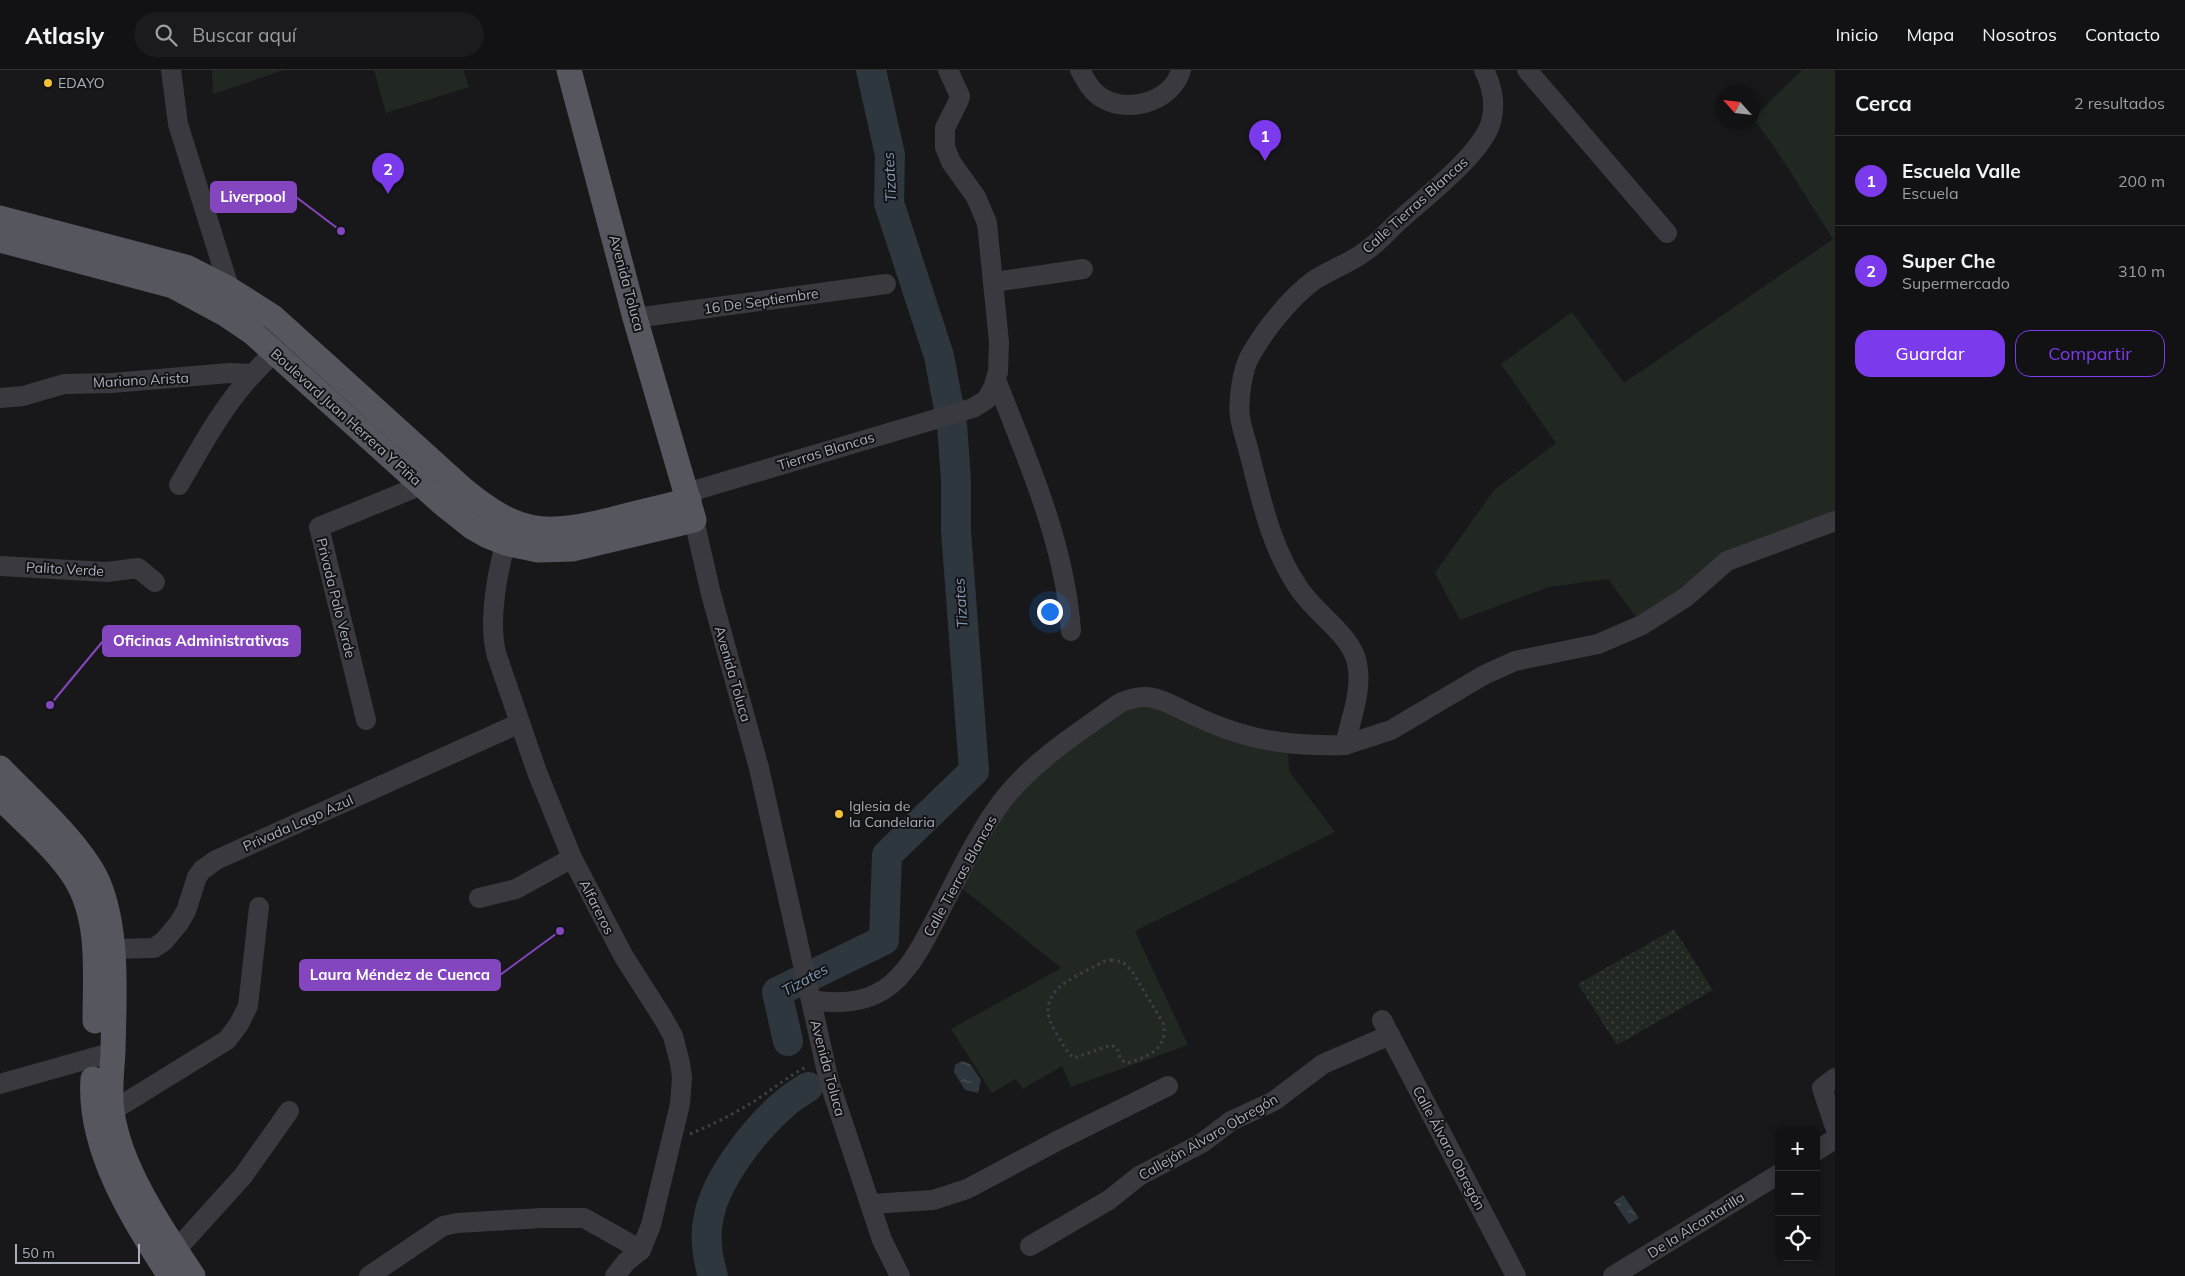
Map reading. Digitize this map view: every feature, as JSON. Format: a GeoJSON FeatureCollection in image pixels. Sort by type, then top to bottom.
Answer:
{"type":"FeatureCollection","features":[{"type":"Feature","properties":{"kind":"main road","name":"Avenida Toluca"},"geometry":{"type":"LineString","coordinates":[[569,70],[636,318],[690,504]]}},
{"type":"Feature","properties":{"kind":"main road","name":"Boulevard Juan Herrera Y Piña"},"geometry":{"type":"LineString","coordinates":[[0,218],[186,266],[229,289],[273,317],[464,490],[490,511],[509,533],[538,550],[572,549],[690,504]]}},
{"type":"Feature","properties":{"kind":"main road","name":"Boulevard Juan Herrera Y Piña"},"geometry":{"type":"LineString","coordinates":[[0,240],[172,286],[200,299],[239,323],[274,352],[422,485],[472,527],[509,533]]}},
{"type":"Feature","properties":{"kind":"main road"},"geometry":{"type":"LineString","coordinates":[[0,768],[80,852],[90,866],[104,898],[112,949],[104,1055]]}},
{"type":"Feature","properties":{"kind":"main road"},"geometry":{"type":"LineString","coordinates":[[0,796],[67,867],[82,892],[93,936],[104,1055],[110,1082],[103,1113],[100,1145],[136,1221],[170,1276]]}},
{"type":"Feature","properties":{"kind":"main road"},"geometry":{"type":"LineString","coordinates":[[103,1113],[117,1137],[151,1210],[193,1276]]}},
{"type":"Feature","properties":{"kind":"street"},"geometry":{"type":"LineString","coordinates":[[171,70],[178,124],[239,323]]}},
{"type":"Feature","properties":{"kind":"street"},"geometry":{"type":"LineString","coordinates":[[948,70],[960,100],[945,128],[945,147],[951,162],[976,197],[987,223],[1000,358],[996,380],[1030,465],[1058,550],[1069,605],[1071,632]]}},
{"type":"Feature","properties":{"kind":"street"},"geometry":{"type":"LineString","coordinates":[[1080,70],[1096,94],[1111,102],[1128,105],[1149,102],[1161,97],[1172,88],[1181,70]]}},
{"type":"Feature","properties":{"kind":"street","name":"Calle Tierras Blancas"},"geometry":{"type":"LineString","coordinates":[[808,985],[825,1003],[853,1002],[878,993],[900,977],[917,955],[973,847],[1004,799],[1056,748],[1130,698],[1151,697],[1161,699],[1213,724],[1254,737],[1291,743],[1344,745],[1358,690],[1359,679],[1355,658],[1345,639],[1304,595],[1280,555],[1265,516],[1240,417],[1240,393],[1249,358],[1278,315],[1313,282],[1364,253],[1456,169],[1483,140],[1494,110],[1494,98],[1484,70]]}},
{"type":"Feature","properties":{"kind":"street"},"geometry":{"type":"LineString","coordinates":[[1527,70],[1667,233]]}},
{"type":"Feature","properties":{"kind":"street"},"geometry":{"type":"LineString","coordinates":[[994,282],[1083,269]]}},
{"type":"Feature","properties":{"kind":"street","name":"16 De Septiembre"},"geometry":{"type":"LineString","coordinates":[[636,318],[886,284]]}},
{"type":"Feature","properties":{"kind":"street"},"geometry":{"type":"LineString","coordinates":[[179,484],[243,384],[274,352]]}},
{"type":"Feature","properties":{"kind":"street","name":"Mariano Arista"},"geometry":{"type":"LineString","coordinates":[[0,398],[23,396],[64,384],[112,383],[229,373],[253,374]]}},
{"type":"Feature","properties":{"kind":"street","name":"Tierras Blancas"},"geometry":{"type":"LineString","coordinates":[[690,504],[937,417],[980,405],[986,400],[996,380]]}},
{"type":"Feature","properties":{"kind":"street"},"geometry":{"type":"LineString","coordinates":[[0,381],[0,398]]}},
{"type":"Feature","properties":{"kind":"street","name":"Privada Palo Verde"},"geometry":{"type":"LineString","coordinates":[[366,720],[319,526],[422,485]]}},
{"type":"Feature","properties":{"kind":"street","name":"Avenida Toluca"},"geometry":{"type":"LineString","coordinates":[[690,504],[710,594],[759,768],[829,1081],[882,1240],[900,1276]]}},
{"type":"Feature","properties":{"kind":"street"},"geometry":{"type":"LineString","coordinates":[[1344,745],[1391,730],[1484,675],[1515,661],[1598,644],[1642,625],[1686,597],[1727,561],[1835,521]]}},
{"type":"Feature","properties":{"kind":"street","name":"Alfareros"},"geometry":{"type":"LineString","coordinates":[[509,533],[492,617],[492,630],[497,656],[520,723],[572,858],[624,957],[652,999],[673,1036],[682,1077],[680,1104],[651,1225],[641,1250],[626,1262],[615,1276]]}},
{"type":"Feature","properties":{"kind":"street","name":"Palito Verde"},"geometry":{"type":"LineString","coordinates":[[0,566],[108,572],[138,568],[155,582]]}},
{"type":"Feature","properties":{"kind":"street","name":"Privada Lago Azul"},"geometry":{"type":"LineString","coordinates":[[112,949],[154,948],[164,941],[186,911],[197,877],[202,870],[216,860],[520,723]]}},
{"type":"Feature","properties":{"kind":"street"},"geometry":{"type":"LineString","coordinates":[[479,898],[516,889],[572,858]]}},
{"type":"Feature","properties":{"kind":"street"},"geometry":{"type":"LineString","coordinates":[[103,1113],[227,1040],[248,1006],[259,907]]}},
{"type":"Feature","properties":{"kind":"street","name":"Callejón Alvaro Obregón"},"geometry":{"type":"LineString","coordinates":[[1030,1246],[1109,1200],[1139,1176],[1202,1143],[1231,1121],[1274,1101],[1323,1064],[1386,1028]]}},
{"type":"Feature","properties":{"kind":"street","name":"Calle Álvaro Obregón"},"geometry":{"type":"LineString","coordinates":[[1386,1028],[1516,1276]]}},
{"type":"Feature","properties":{"kind":"street"},"geometry":{"type":"LineString","coordinates":[[0,1084],[104,1055]]}},
{"type":"Feature","properties":{"kind":"street"},"geometry":{"type":"LineString","coordinates":[[1835,1078],[1822,1088],[1824,1099],[1835,1127]]}},
{"type":"Feature","properties":{"kind":"street"},"geometry":{"type":"LineString","coordinates":[[871,1204],[933,1200],[968,1189],[1059,1140],[1168,1086]]}},
{"type":"Feature","properties":{"kind":"street"},"geometry":{"type":"LineString","coordinates":[[176,1250],[243,1176],[289,1112]]}},
{"type":"Feature","properties":{"kind":"street"},"geometry":{"type":"LineString","coordinates":[[1820,1148],[1835,1139]]}},
{"type":"Feature","properties":{"kind":"street","name":"De la Alcantarilla"},"geometry":{"type":"LineString","coordinates":[[1612,1276],[1775,1176]]}},
{"type":"Feature","properties":{"kind":"street"},"geometry":{"type":"LineString","coordinates":[[369,1276],[443,1226],[457,1223],[542,1218],[584,1218],[641,1250]]}},
{"type":"Feature","properties":{"kind":"path"},"geometry":{"type":"LineString","coordinates":[[1117,960],[1123,962],[1132,971],[1163,1023],[1164,1038],[1156,1052],[1127,1063],[1122,1060],[1117,1048],[1111,1046],[1074,1058],[1068,1053],[1053,1028],[1047,1013],[1048,1005],[1055,991],[1105,961],[1117,960]]}},
{"type":"Feature","properties":{"kind":"path"},"geometry":{"type":"LineString","coordinates":[[673,1135],[686,1136],[709,1126],[753,1102],[793,1073]]}},
{"type":"Feature","properties":{"kind":"shaded area"},"geometry":{"type":"Polygon","coordinates":[[[212,70],[284,70],[213,94],[212,70]]]}},
{"type":"Feature","properties":{"kind":"shaded area"},"geometry":{"type":"Polygon","coordinates":[[[374,70],[463,70],[469,87],[386,113],[374,70]]]}},
{"type":"Feature","properties":{"kind":"shaded area"},"geometry":{"type":"Polygon","coordinates":[[[1802,70],[1835,70],[1835,516],[1724,557],[1639,621],[1608,579],[1549,587],[1460,620],[1435,573],[1494,490],[1556,443],[1501,364],[1572,312],[1624,383],[1833,239],[1760,128],[1760,111],[1802,70]]]}},
{"type":"Feature","properties":{"kind":"shaded area"},"geometry":{"type":"Polygon","coordinates":[[[1139,703],[1288,750],[1289,771],[1335,832],[1135,931],[1188,1045],[1071,1087],[1062,1066],[1023,1089],[1016,1079],[992,1093],[951,1029],[1061,968],[959,886],[994,822],[1059,753],[1139,703]]]}},
{"type":"Feature","properties":{"kind":"shaded area"},"geometry":{"type":"Polygon","coordinates":[[[1674,929],[1713,990],[1617,1045],[1578,984],[1674,929]]]}},
{"type":"Feature","properties":{"kind":"water"},"geometry":{"type":"Polygon","coordinates":[[[962,1061],[970,1064],[981,1080],[978,1093],[965,1090],[954,1072],[955,1065],[962,1061]]]}},
{"type":"Feature","properties":{"kind":"water"},"geometry":{"type":"Polygon","coordinates":[[[1623,1195],[1639,1218],[1629,1224],[1614,1202],[1623,1195]]]}},
{"type":"Feature","properties":{"kind":"waterway","name":"Tizates"},"geometry":{"type":"LineString","coordinates":[[788,1041],[777,992],[884,940],[887,855],[974,771],[956,531],[956,480],[952,425],[939,356],[889,203],[890,155],[871,70]]}},
{"type":"Feature","properties":{"kind":"waterway","name":"Tizates"},"geometry":{"type":"LineString","coordinates":[[713,1276],[706,1238],[709,1216],[720,1186],[738,1156],[761,1127],[786,1102],[808,1087]]}},
{"type":"Feature","properties":{"kind":"place","name":"EDAYO"},"geometry":{"type":"Point","coordinates":[48,83]}},
{"type":"Feature","properties":{"kind":"place","name":"Escuela Valle"},"geometry":{"type":"Point","coordinates":[1265,161]}},
{"type":"Feature","properties":{"kind":"place","name":"Super Che"},"geometry":{"type":"Point","coordinates":[388,194]}},
{"type":"Feature","properties":{"kind":"place","name":"Liverpool"},"geometry":{"type":"Point","coordinates":[341,231]}},
{"type":"Feature","properties":{"kind":"place","name":"Oficinas Administrativas"},"geometry":{"type":"Point","coordinates":[50,705]}},
{"type":"Feature","properties":{"kind":"place","name":"Iglesia de la Candelaria"},"geometry":{"type":"Point","coordinates":[839,814]}},
{"type":"Feature","properties":{"kind":"place","name":"Laura Méndez de Cuenca"},"geometry":{"type":"Point","coordinates":[560,931]}}]}
